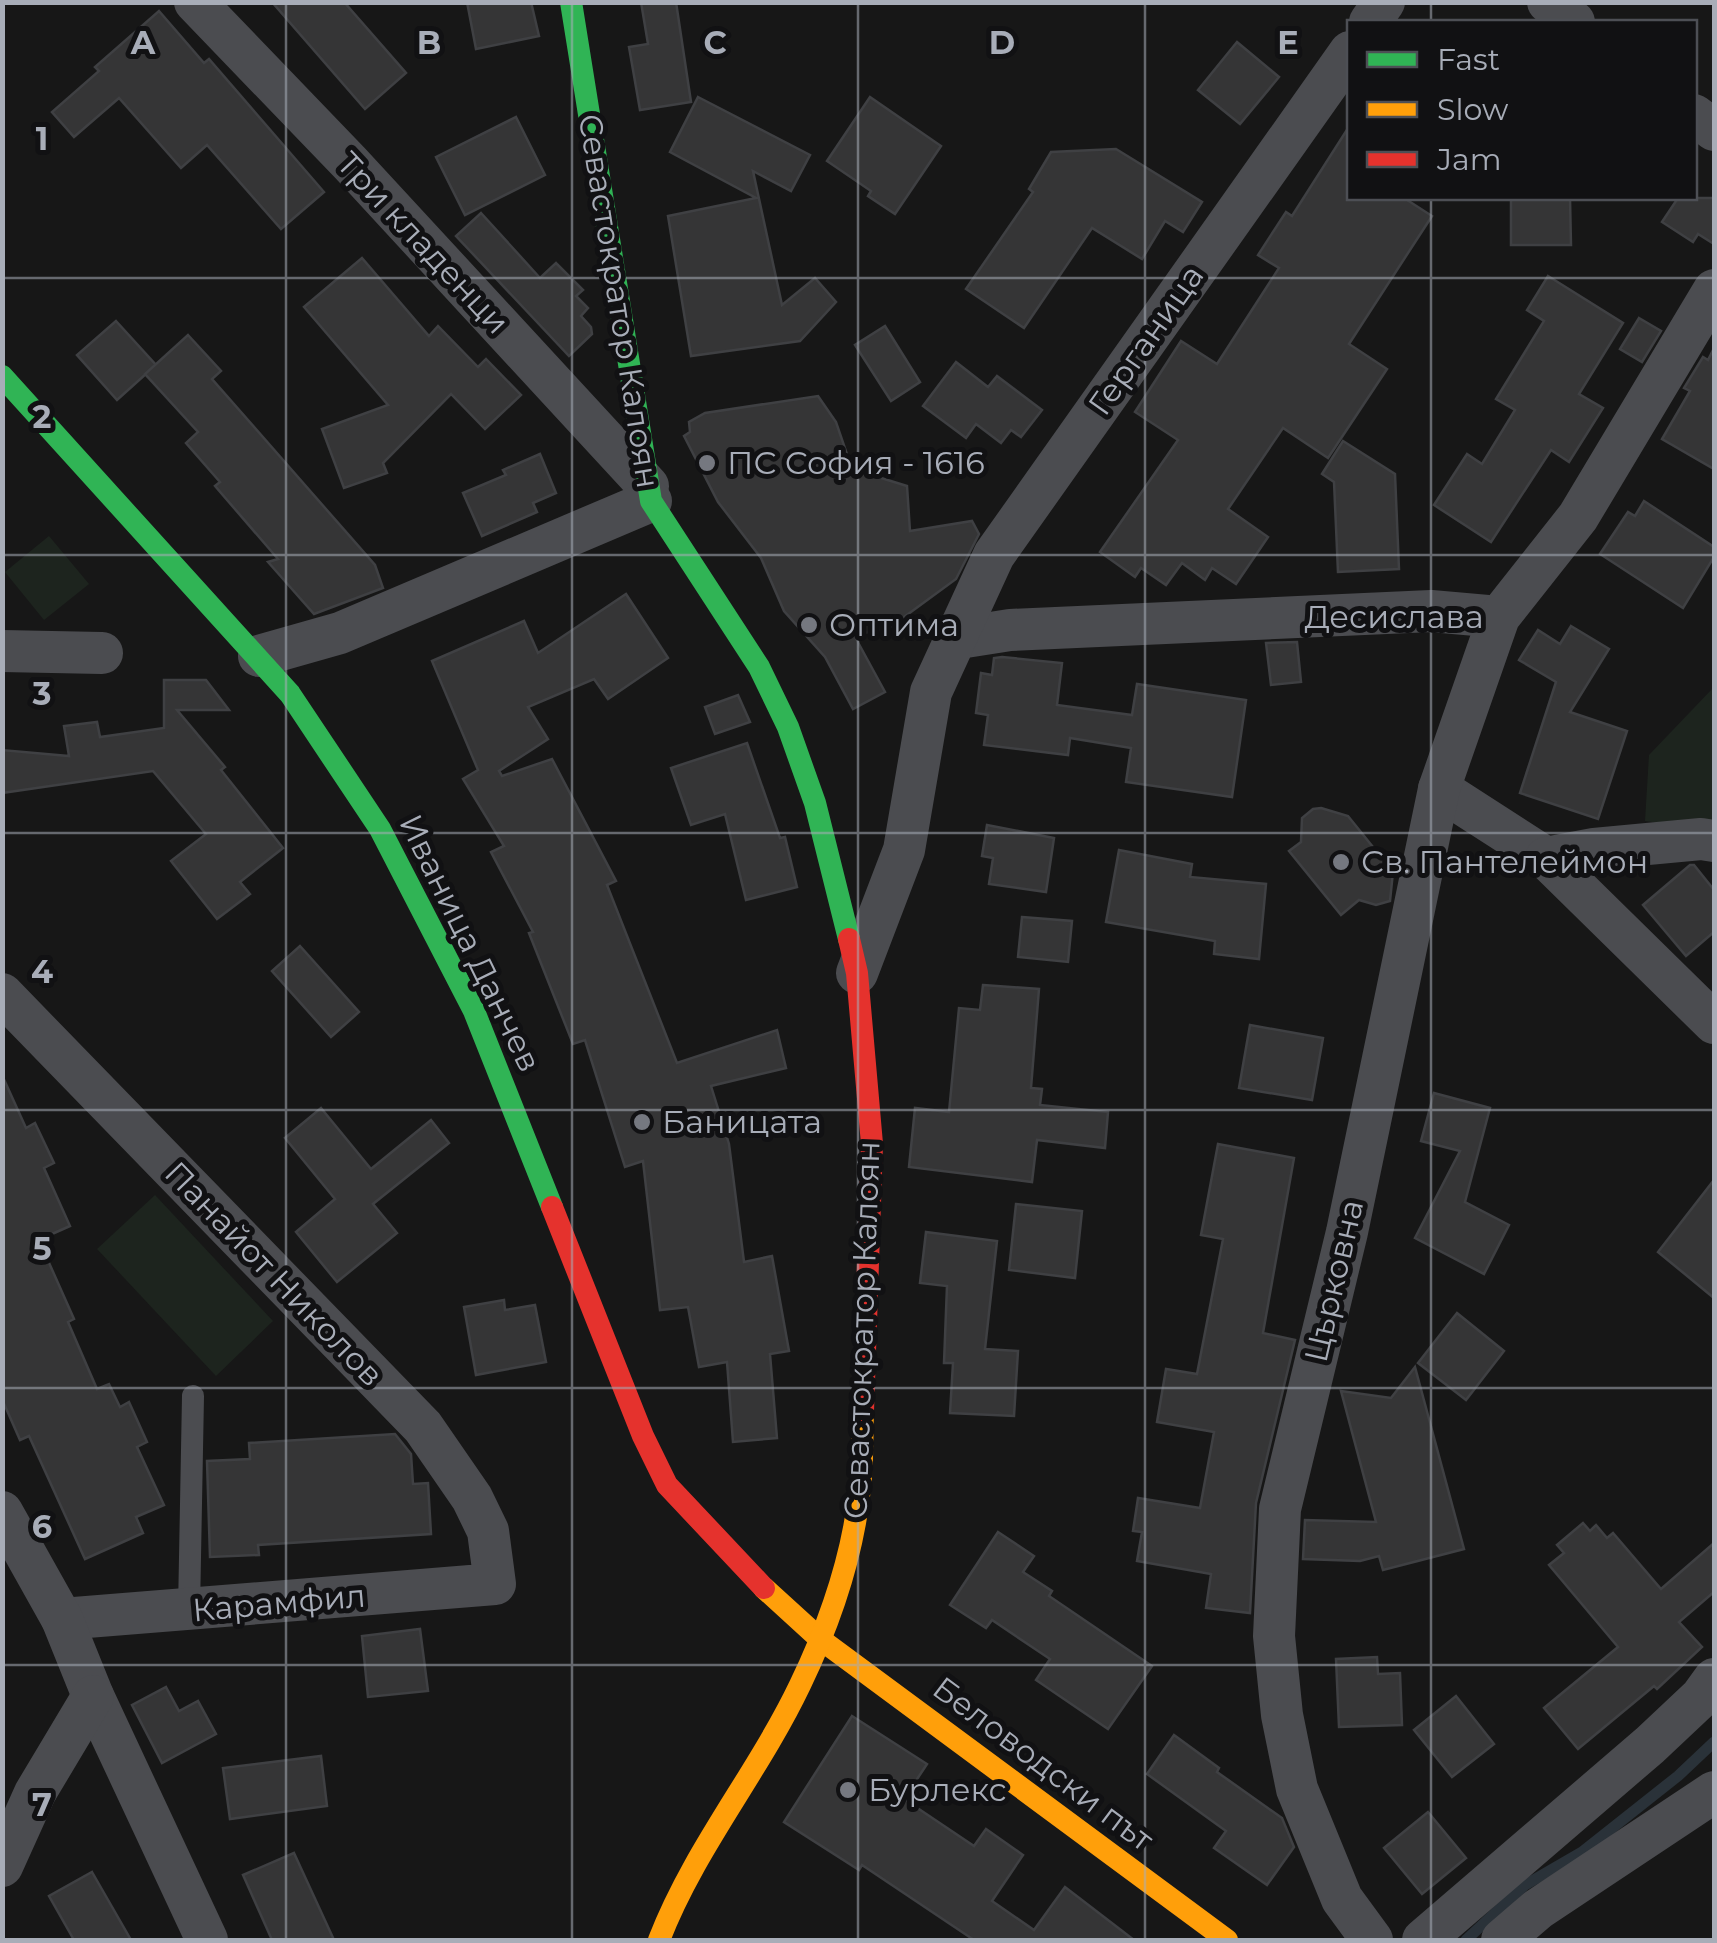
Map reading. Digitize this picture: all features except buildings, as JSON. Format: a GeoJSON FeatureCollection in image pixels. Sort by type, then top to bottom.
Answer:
{"type":"FeatureCollection","features":[{"type":"Feature","properties":{"kind":"main road","name":"Севастократор Калоян"},"geometry":{"type":"LineString","coordinates":[[571,2],[650,493],[759,666],[788,727],[815,803],[857,973],[872,1144],[860,1488],[850,1549],[820,1639],[790,1706],[675,1899],[658,1940]]}},
{"type":"Feature","properties":{"kind":"main road","name":"Иваница Данчев"},"geometry":{"type":"LineString","coordinates":[[2,376],[259,656],[290,694],[380,828],[474,1012],[643,1436],[667,1484],[753,1579],[820,1639]]}},
{"type":"Feature","properties":{"kind":"main road","name":"Беловодски път"},"geometry":{"type":"LineString","coordinates":[[820,1639],[1227,1940]]}},
{"type":"Feature","properties":{"kind":"street","name":"Три кладенци"},"geometry":{"type":"LineString","coordinates":[[195,2],[350,163],[650,493]]}},
{"type":"Feature","properties":{"kind":"street"},"geometry":{"type":"LineString","coordinates":[[1548,2],[1571,20]]}},
{"type":"Feature","properties":{"kind":"street","name":"Герганица"},"geometry":{"type":"LineString","coordinates":[[959,638],[994,556],[1347,56]]}},
{"type":"Feature","properties":{"kind":"street","name":"Десислава"},"geometry":{"type":"LineString","coordinates":[[959,638],[1010,630],[1431,611],[1498,617],[1578,517],[1714,290]]}},
{"type":"Feature","properties":{"kind":"street"},"geometry":{"type":"LineString","coordinates":[[259,656],[340,633],[650,493]]}},
{"type":"Feature","properties":{"kind":"street","name":"Църковна"},"geometry":{"type":"LineString","coordinates":[[1372,1940],[1342,1900],[1297,1789],[1282,1715],[1274,1636],[1280,1510],[1346,1232],[1439,789],[1498,617]]}},
{"type":"Feature","properties":{"kind":"street","name":"Севастократор Калоян"},"geometry":{"type":"LineString","coordinates":[[857,973],[904,850],[932,692],[959,638]]}},
{"type":"Feature","properties":{"kind":"street"},"geometry":{"type":"LineString","coordinates":[[2,651],[102,653]]}},
{"type":"Feature","properties":{"kind":"street"},"geometry":{"type":"LineString","coordinates":[[1439,789],[1546,858],[1714,1022]]}},
{"type":"Feature","properties":{"kind":"street"},"geometry":{"type":"LineString","coordinates":[[1546,858],[1701,839],[1714,841]]}},
{"type":"Feature","properties":{"kind":"street","name":"Панайот Николов"},"geometry":{"type":"LineString","coordinates":[[2,994],[423,1427],[472,1498],[488,1530],[495,1584]]}},
{"type":"Feature","properties":{"kind":"street"},"geometry":{"type":"LineString","coordinates":[[2,1512],[62,1619],[93,1696],[208,1940]]}},
{"type":"Feature","properties":{"kind":"street","name":"Карамфил"},"geometry":{"type":"LineString","coordinates":[[62,1619],[495,1584]]}},
{"type":"Feature","properties":{"kind":"street"},"geometry":{"type":"LineString","coordinates":[[1423,1940],[1650,1745],[1701,1698],[1714,1679]]}},
{"type":"Feature","properties":{"kind":"street"},"geometry":{"type":"LineString","coordinates":[[2,1866],[34,1793],[93,1696]]}},
{"type":"Feature","properties":{"kind":"street"},"geometry":{"type":"LineString","coordinates":[[1502,1940],[1538,1909],[1714,1792]]}},
{"type":"Feature","properties":{"kind":"lane"},"geometry":{"type":"LineString","coordinates":[[190,1611],[193,1396]]}},
{"type":"Feature","properties":{"kind":"shaded area"},"geometry":{"type":"Polygon","coordinates":[[[49,536],[89,584],[44,620],[5,572],[49,536]]]}},
{"type":"Feature","properties":{"kind":"shaded area"},"geometry":{"type":"Polygon","coordinates":[[[1714,687],[1714,831],[1645,821],[1649,755],[1714,687]]]}},
{"type":"Feature","properties":{"kind":"shaded area"},"geometry":{"type":"Polygon","coordinates":[[[155,1195],[273,1321],[216,1376],[97,1249],[155,1195]]]}},
{"type":"Feature","properties":{"kind":"waterway"},"geometry":{"type":"LineString","coordinates":[[1466,1940],[1525,1885],[1582,1852],[1678,1776],[1714,1742]]}},
{"type":"Feature","properties":{"kind":"traffic: fast"},"geometry":{"type":"LineString","coordinates":[[571,2],[651,501],[759,667],[788,727],[815,803],[849,939]]}},
{"type":"Feature","properties":{"kind":"traffic: fast"},"geometry":{"type":"LineString","coordinates":[[2,376],[290,694],[380,829],[474,1011],[552,1207]]}},
{"type":"Feature","properties":{"kind":"traffic: slow"},"geometry":{"type":"LineString","coordinates":[[659,1940],[690,1874],[783,1717],[821,1638],[846,1564],[857,1513],[863,1411]]}},
{"type":"Feature","properties":{"kind":"traffic: slow"},"geometry":{"type":"LineString","coordinates":[[764,1588],[820,1639],[1227,1940]]}},
{"type":"Feature","properties":{"kind":"traffic: jam"},"geometry":{"type":"LineString","coordinates":[[849,939],[857,973],[872,1144],[863,1411]]}},
{"type":"Feature","properties":{"kind":"traffic: jam"},"geometry":{"type":"LineString","coordinates":[[552,1207],[643,1436],[667,1485],[764,1588]]}},
{"type":"Feature","properties":{"kind":"place","name":"ПС София - 1616"},"geometry":{"type":"Point","coordinates":[707,463]}},
{"type":"Feature","properties":{"kind":"place","name":"Оптима"},"geometry":{"type":"Point","coordinates":[809,625]}},
{"type":"Feature","properties":{"kind":"place","name":"Св. Пантелеймон"},"geometry":{"type":"Point","coordinates":[1341,862]}},
{"type":"Feature","properties":{"kind":"place","name":"Баницата"},"geometry":{"type":"Point","coordinates":[642,1122]}},
{"type":"Feature","properties":{"kind":"place","name":"Бурлекс"},"geometry":{"type":"Point","coordinates":[848,1790]}}]}
